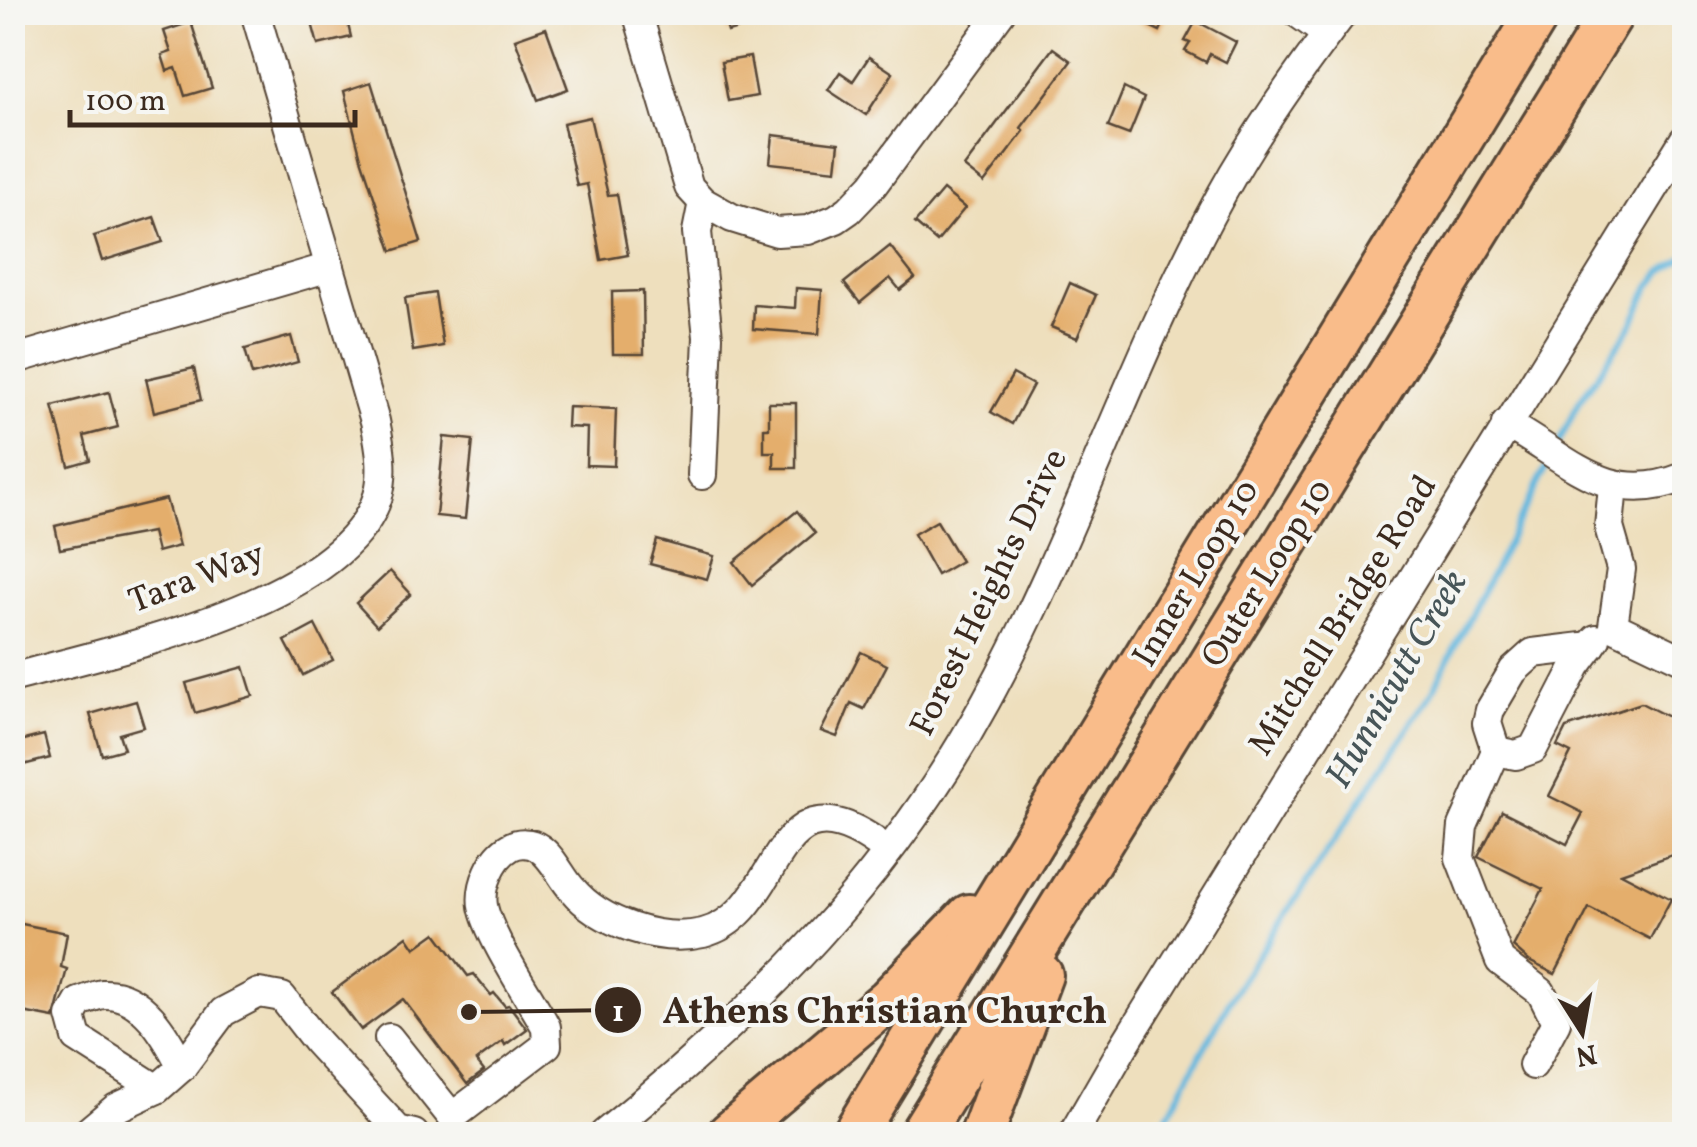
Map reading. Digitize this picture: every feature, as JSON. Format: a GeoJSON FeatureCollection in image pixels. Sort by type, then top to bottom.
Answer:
{"type":"FeatureCollection","features":[{"type":"Feature","properties":{"kind":"highway","name":"Inner Loop 10"},"geometry":{"type":"LineString","coordinates":[[854,1134],[1539,12]]}},
{"type":"Feature","properties":{"kind":"highway","name":"Outer Loop 10"},"geometry":{"type":"LineString","coordinates":[[921,1134],[1614,12]]}},
{"type":"Feature","properties":{"kind":"highway"},"geometry":{"type":"LineString","coordinates":[[728,1134],[888,999],[1024,858]]}},
{"type":"Feature","properties":{"kind":"highway"},"geometry":{"type":"LineString","coordinates":[[982,1134],[1071,892]]}},
{"type":"Feature","properties":{"kind":"street","name":"Tara Way"},"geometry":{"type":"LineString","coordinates":[[12,678],[242,609],[272,596],[333,554],[369,516],[378,496],[381,450],[254,12]]}},
{"type":"Feature","properties":{"kind":"street"},"geometry":{"type":"LineString","coordinates":[[637,12],[683,174],[703,202],[750,225],[777,232],[808,230],[836,218],[862,197],[1002,12]]}},
{"type":"Feature","properties":{"kind":"street"},"geometry":{"type":"LineString","coordinates":[[1296,12],[1336,23]]}},
{"type":"Feature","properties":{"kind":"street","name":"Forest Heights Drive"},"geometry":{"type":"LineString","coordinates":[[604,1134],[670,1082],[820,938],[928,794],[985,702],[1023,626],[1174,292],[1232,176],[1336,23]]}},
{"type":"Feature","properties":{"kind":"street","name":"Mitchell Bridge Road"},"geometry":{"type":"LineString","coordinates":[[1073,1134],[1122,1048],[1517,430],[1684,140]]}},
{"type":"Feature","properties":{"kind":"street"},"geometry":{"type":"LineString","coordinates":[[702,475],[708,336],[697,232],[703,202]]}},
{"type":"Feature","properties":{"kind":"street"},"geometry":{"type":"LineString","coordinates":[[12,360],[330,267]]}},
{"type":"Feature","properties":{"kind":"street"},"geometry":{"type":"LineString","coordinates":[[1517,430],[1588,476],[1613,486],[1648,488],[1684,476]]}},
{"type":"Feature","properties":{"kind":"street"},"geometry":{"type":"LineString","coordinates":[[1496,751],[1516,755],[1532,748],[1576,666],[1613,626],[1620,569],[1609,528],[1613,486]]}},
{"type":"Feature","properties":{"kind":"street"},"geometry":{"type":"LineString","coordinates":[[1613,626],[1684,660]]}},
{"type":"Feature","properties":{"kind":"street"},"geometry":{"type":"LineString","coordinates":[[1533,1065],[1556,1022],[1541,992],[1500,961],[1460,858],[1462,826],[1496,751],[1487,723],[1512,671],[1533,653],[1591,646]]}},
{"type":"Feature","properties":{"kind":"street"},"geometry":{"type":"LineString","coordinates":[[389,1038],[442,1126],[543,1050],[549,1040],[546,1028],[488,921],[482,901],[486,878],[500,855],[514,844],[539,848],[571,888],[596,911],[634,927],[675,935],[703,933],[728,923],[749,903],[786,841],[798,830],[814,824],[846,824],[888,851]]}},
{"type":"Feature","properties":{"kind":"street"},"geometry":{"type":"LineString","coordinates":[[85,1134],[116,1108],[157,1088],[182,1067],[223,1012],[259,993],[282,996],[398,1130],[414,1134]]}},
{"type":"Feature","properties":{"kind":"street"},"geometry":{"type":"LineString","coordinates":[[157,1088],[77,1038],[71,1016],[79,1002],[104,994],[142,1006],[170,1043],[182,1067]]}},
{"type":"Feature","properties":{"kind":"building"},"geometry":{"type":"Polygon","coordinates":[[[309,12],[345,12],[351,37],[318,45],[309,12]]]}},
{"type":"Feature","properties":{"kind":"building"},"geometry":{"type":"Polygon","coordinates":[[[722,12],[779,12],[779,17],[728,32],[722,12]]]}},
{"type":"Feature","properties":{"kind":"building"},"geometry":{"type":"Polygon","coordinates":[[[1119,12],[1169,12],[1160,31],[1119,12]]]}},
{"type":"Feature","properties":{"kind":"building"},"geometry":{"type":"Polygon","coordinates":[[[1196,21],[1236,42],[1226,62],[1210,54],[1206,62],[1185,51],[1190,43],[1185,41],[1196,21]]]}},
{"type":"Feature","properties":{"kind":"building"},"geometry":{"type":"Polygon","coordinates":[[[191,22],[212,88],[185,96],[176,68],[167,71],[162,55],[171,52],[164,31],[191,22]]]}},
{"type":"Feature","properties":{"kind":"building"},"geometry":{"type":"Polygon","coordinates":[[[546,28],[568,89],[538,100],[515,39],[546,28]]]}},
{"type":"Feature","properties":{"kind":"building"},"geometry":{"type":"Polygon","coordinates":[[[1053,48],[1071,61],[984,183],[964,167],[1053,48]]]}},
{"type":"Feature","properties":{"kind":"building"},"geometry":{"type":"Polygon","coordinates":[[[750,57],[757,96],[728,101],[721,62],[750,57]]]}},
{"type":"Feature","properties":{"kind":"building"},"geometry":{"type":"Polygon","coordinates":[[[869,57],[893,73],[866,115],[828,90],[840,72],[853,81],[869,57]]]}},
{"type":"Feature","properties":{"kind":"building"},"geometry":{"type":"Polygon","coordinates":[[[371,82],[421,242],[392,251],[344,91],[371,82]]]}},
{"type":"Feature","properties":{"kind":"building"},"geometry":{"type":"Polygon","coordinates":[[[1124,88],[1144,98],[1129,135],[1108,127],[1124,88]]]}},
{"type":"Feature","properties":{"kind":"building"},"geometry":{"type":"Polygon","coordinates":[[[590,117],[608,195],[617,194],[628,255],[601,260],[587,184],[577,186],[563,123],[590,117]]]}},
{"type":"Feature","properties":{"kind":"building"},"geometry":{"type":"Polygon","coordinates":[[[773,135],[839,143],[836,170],[770,163],[773,135]]]}},
{"type":"Feature","properties":{"kind":"building"},"geometry":{"type":"Polygon","coordinates":[[[943,190],[965,208],[937,242],[915,223],[943,190]]]}},
{"type":"Feature","properties":{"kind":"building"},"geometry":{"type":"Polygon","coordinates":[[[154,217],[163,242],[102,261],[94,236],[154,217]]]}},
{"type":"Feature","properties":{"kind":"building"},"geometry":{"type":"Polygon","coordinates":[[[890,246],[915,278],[900,290],[890,278],[860,303],[844,283],[890,246]]]}},
{"type":"Feature","properties":{"kind":"building"},"geometry":{"type":"Polygon","coordinates":[[[1070,283],[1096,295],[1077,338],[1051,327],[1070,283]]]}},
{"type":"Feature","properties":{"kind":"building"},"geometry":{"type":"Polygon","coordinates":[[[796,288],[822,290],[819,334],[753,329],[754,305],[795,308],[796,288]]]}},
{"type":"Feature","properties":{"kind":"building"},"geometry":{"type":"Polygon","coordinates":[[[643,291],[644,354],[613,354],[612,292],[643,291]]]}},
{"type":"Feature","properties":{"kind":"building"},"geometry":{"type":"Polygon","coordinates":[[[435,293],[443,346],[413,351],[405,298],[435,293]]]}},
{"type":"Feature","properties":{"kind":"building"},"geometry":{"type":"Polygon","coordinates":[[[291,336],[298,362],[252,375],[245,349],[291,336]]]}},
{"type":"Feature","properties":{"kind":"building"},"geometry":{"type":"Polygon","coordinates":[[[194,368],[201,400],[154,412],[146,379],[194,368]]]}},
{"type":"Feature","properties":{"kind":"building"},"geometry":{"type":"Polygon","coordinates":[[[1013,374],[1033,385],[1012,424],[991,412],[1013,374]]]}},
{"type":"Feature","properties":{"kind":"building"},"geometry":{"type":"Polygon","coordinates":[[[109,392],[118,427],[84,436],[90,460],[69,466],[53,406],[109,392]]]}},
{"type":"Feature","properties":{"kind":"building"},"geometry":{"type":"Polygon","coordinates":[[[769,403],[796,403],[796,468],[774,468],[774,452],[764,452],[769,403]]]}},
{"type":"Feature","properties":{"kind":"building"},"geometry":{"type":"Polygon","coordinates":[[[568,407],[616,409],[614,466],[586,465],[587,428],[567,427],[568,407]]]}},
{"type":"Feature","properties":{"kind":"building"},"geometry":{"type":"Polygon","coordinates":[[[444,437],[473,440],[465,519],[436,516],[444,437]]]}},
{"type":"Feature","properties":{"kind":"building"},"geometry":{"type":"Polygon","coordinates":[[[166,499],[179,546],[157,552],[152,532],[60,549],[55,526],[166,499]]]}},
{"type":"Feature","properties":{"kind":"building"},"geometry":{"type":"Polygon","coordinates":[[[797,511],[815,533],[752,585],[734,562],[797,511]]]}},
{"type":"Feature","properties":{"kind":"building"},"geometry":{"type":"Polygon","coordinates":[[[937,521],[961,561],[937,575],[914,534],[937,521]]]}},
{"type":"Feature","properties":{"kind":"building"},"geometry":{"type":"Polygon","coordinates":[[[657,540],[714,556],[707,579],[650,564],[657,540]]]}},
{"type":"Feature","properties":{"kind":"building"},"geometry":{"type":"Polygon","coordinates":[[[390,571],[411,594],[377,626],[356,603],[390,571]]]}},
{"type":"Feature","properties":{"kind":"building"},"geometry":{"type":"Polygon","coordinates":[[[315,625],[333,660],[303,675],[285,641],[315,625]]]}},
{"type":"Feature","properties":{"kind":"building"},"geometry":{"type":"Polygon","coordinates":[[[861,652],[887,665],[864,709],[851,703],[837,737],[821,731],[861,652]]]}},
{"type":"Feature","properties":{"kind":"building"},"geometry":{"type":"Polygon","coordinates":[[[244,667],[253,696],[195,713],[186,683],[244,667]]]}},
{"type":"Feature","properties":{"kind":"building"},"geometry":{"type":"Polygon","coordinates":[[[136,701],[144,727],[119,734],[124,749],[102,755],[90,714],[136,701]]]}},
{"type":"Feature","properties":{"kind":"building"},"geometry":{"type":"Polygon","coordinates":[[[1641,703],[1684,725],[1684,822],[1678,824],[1684,851],[1621,873],[1671,899],[1650,939],[1589,908],[1555,974],[1529,961],[1513,947],[1543,889],[1478,857],[1502,811],[1567,844],[1583,813],[1549,796],[1571,753],[1557,746],[1566,728],[1641,703]]]}},
{"type":"Feature","properties":{"kind":"building"},"geometry":{"type":"Polygon","coordinates":[[[44,735],[50,758],[12,768],[12,743],[44,735]]]}},
{"type":"Feature","properties":{"kind":"building"},"geometry":{"type":"Polygon","coordinates":[[[12,922],[67,933],[61,967],[67,969],[54,1018],[12,1010],[12,922]]]}},
{"type":"Feature","properties":{"kind":"building"},"geometry":{"type":"Polygon","coordinates":[[[436,933],[468,976],[474,974],[491,995],[494,993],[505,1006],[509,1005],[527,1029],[476,1061],[484,1071],[467,1084],[403,999],[361,1030],[332,992],[407,936],[415,948],[436,933]]]}},
{"type":"Feature","properties":{"kind":"waterway","name":"Hunnicutt Creek"},"geometry":{"type":"LineString","coordinates":[[1557,446],[1579,402],[1632,325],[1650,286],[1684,257]]}},
{"type":"Feature","properties":{"kind":"waterway","name":"Hunnicutt Creek"},"geometry":{"type":"LineString","coordinates":[[1161,1134],[1235,991],[1430,696],[1549,461]]}},
{"type":"Feature","properties":{"kind":"place","name":"Athens Christian Church"},"geometry":{"type":"Point","coordinates":[469,1012]}}]}
